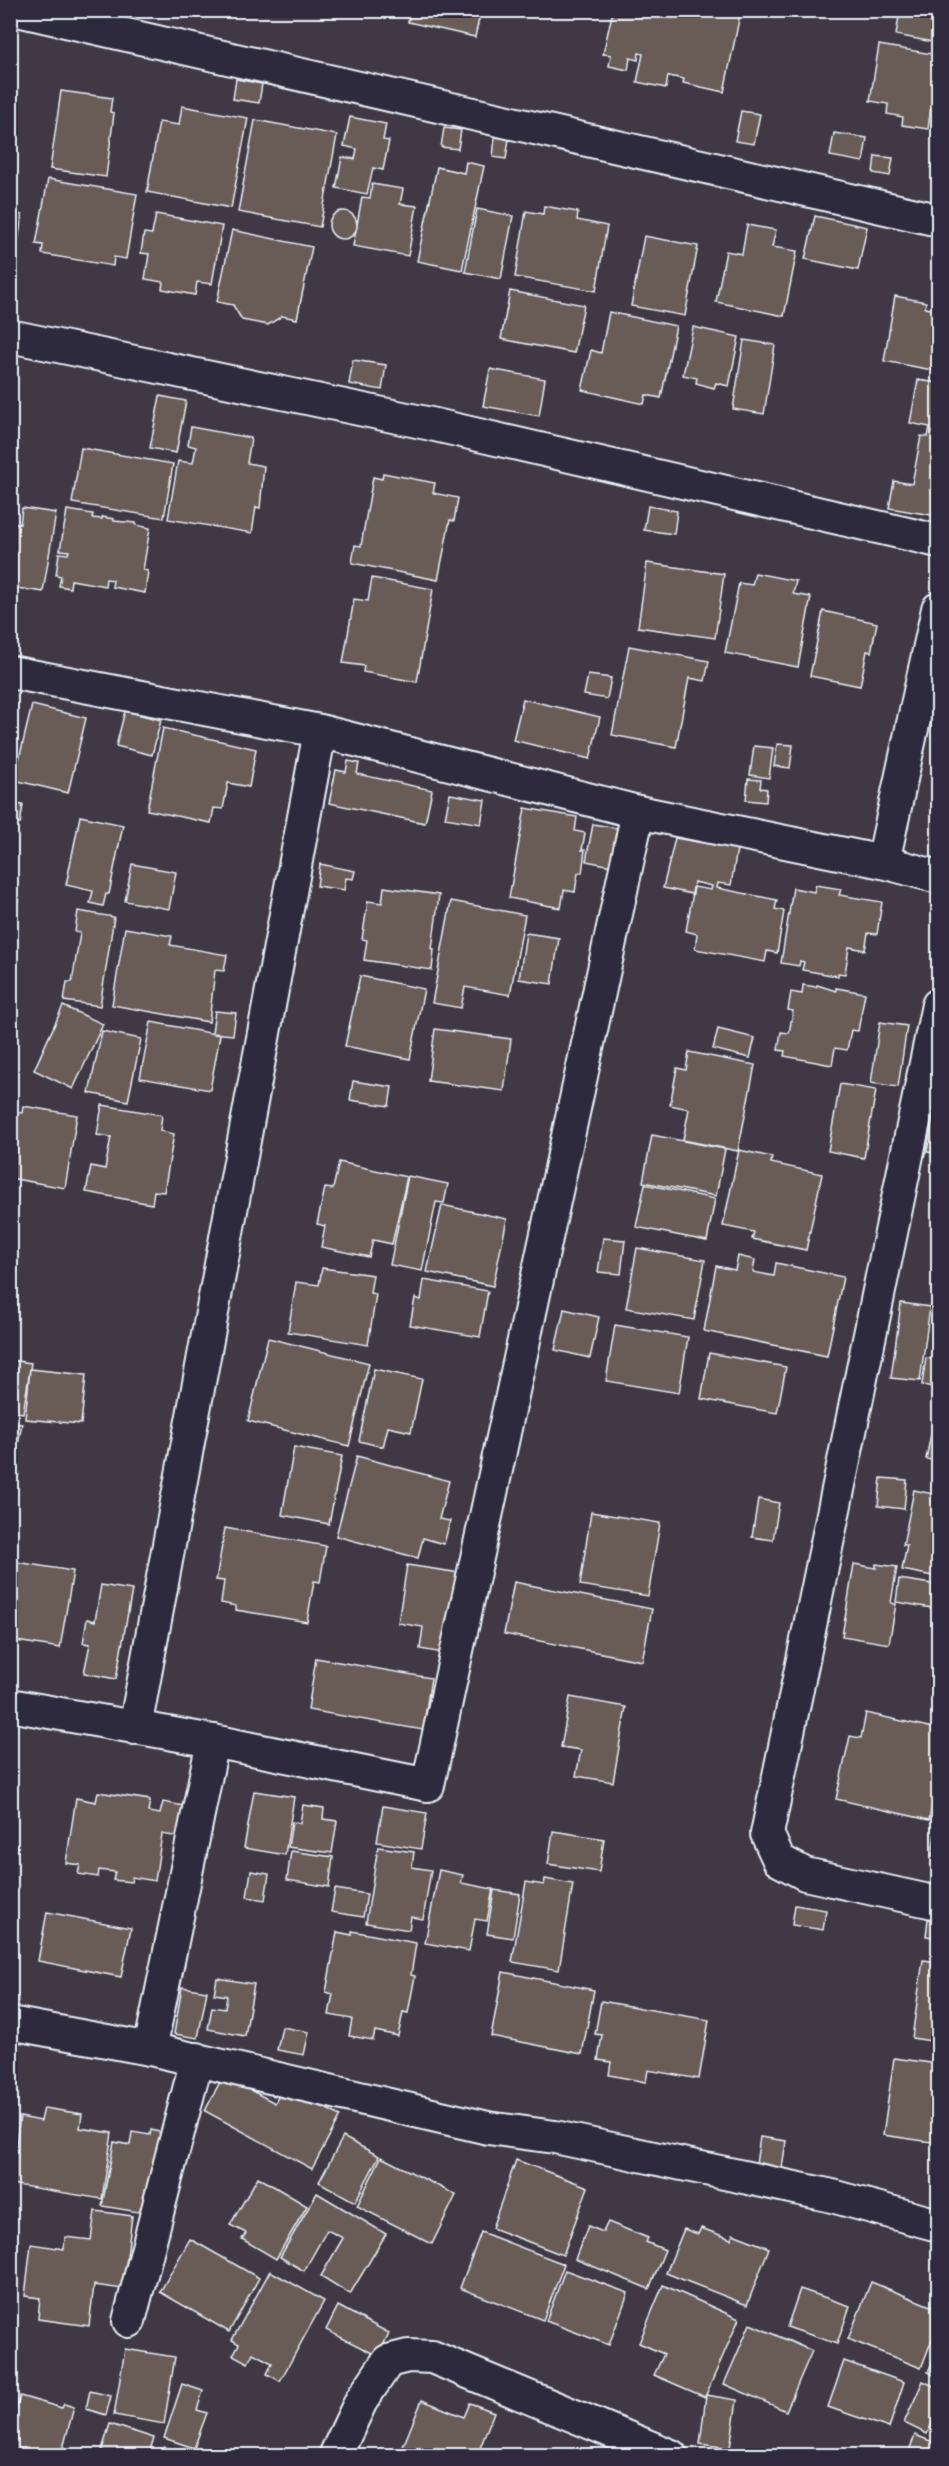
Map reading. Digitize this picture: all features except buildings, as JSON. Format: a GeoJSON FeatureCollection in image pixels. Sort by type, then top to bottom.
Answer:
{"type":"FeatureCollection","features":[{"type":"Feature","properties":{"kind":"street"},"geometry":{"type":"LineString","coordinates":[[17,10],[939,220]]}},
{"type":"Feature","properties":{"kind":"street"},"geometry":{"type":"LineString","coordinates":[[10,336],[431,424],[939,541]]}},
{"type":"Feature","properties":{"kind":"street"},"geometry":{"type":"LineString","coordinates":[[883,862],[939,609]]}},
{"type":"Feature","properties":{"kind":"street"},"geometry":{"type":"LineString","coordinates":[[10,672],[320,730],[638,812],[883,862],[939,877]]}},
{"type":"Feature","properties":{"kind":"street"},"geometry":{"type":"LineString","coordinates":[[135,1728],[320,730]]}},
{"type":"Feature","properties":{"kind":"street"},"geometry":{"type":"LineString","coordinates":[[10,1705],[213,1741],[428,1785],[638,812]]}},
{"type":"Feature","properties":{"kind":"street"},"geometry":{"type":"LineString","coordinates":[[939,1005],[767,1834],[779,1860],[806,1874],[939,1903]]}},
{"type":"Feature","properties":{"kind":"street"},"geometry":{"type":"LineString","coordinates":[[150,2049],[213,1741]]}},
{"type":"Feature","properties":{"kind":"street"},"geometry":{"type":"LineString","coordinates":[[10,2023],[197,2059],[488,2128],[555,2137],[828,2195],[939,2225]]}},
{"type":"Feature","properties":{"kind":"street"},"geometry":{"type":"LineString","coordinates":[[129,2321],[197,2059]]}},
{"type":"Feature","properties":{"kind":"street"},"geometry":{"type":"LineString","coordinates":[[335,2456],[362,2401],[388,2361],[408,2356],[432,2357],[671,2456]]}}]}
